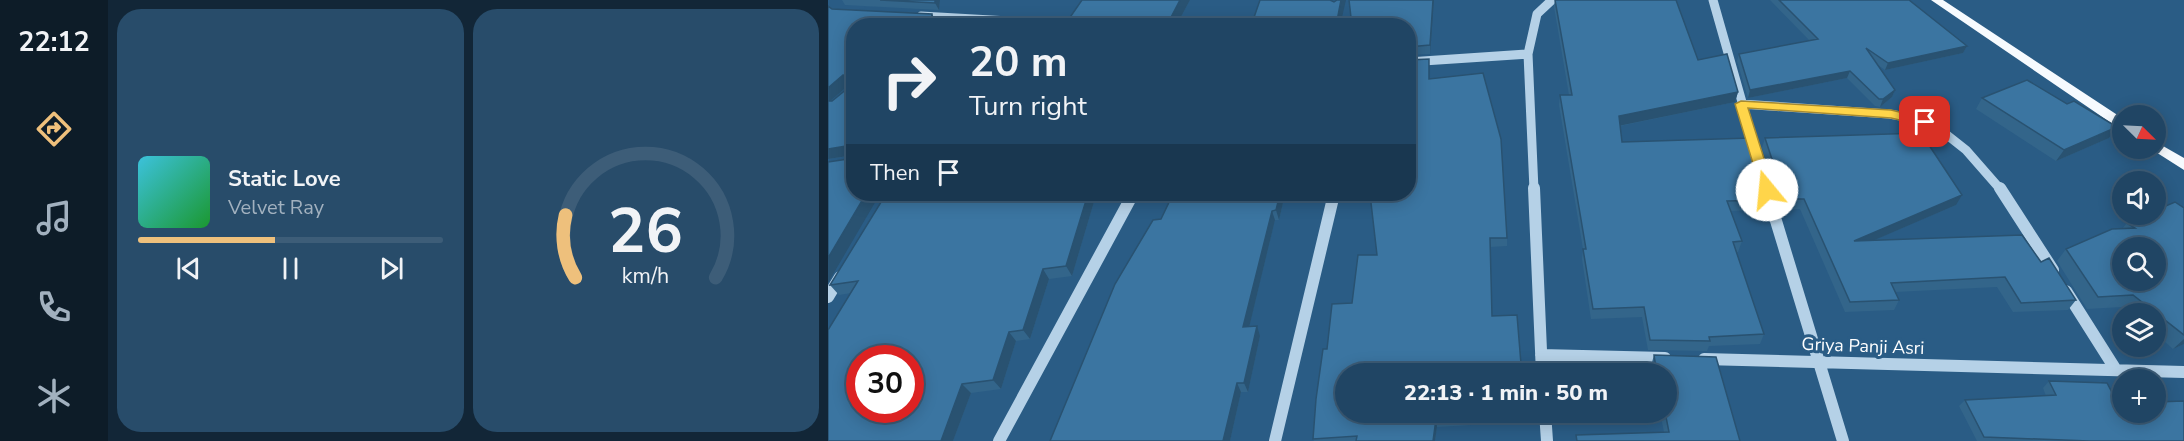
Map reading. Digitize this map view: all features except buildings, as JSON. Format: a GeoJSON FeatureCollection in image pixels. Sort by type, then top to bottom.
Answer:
{"type":"FeatureCollection","features":[{"type":"Feature","properties":{"kind":"main road"},"geometry":{"type":"LineString","coordinates":[[1936,0],[2112,117]]}},
{"type":"Feature","properties":{"kind":"main road"},"geometry":{"type":"LineString","coordinates":[[2166,153],[2184,165]]}},
{"type":"Feature","properties":{"kind":"street"},"geometry":{"type":"LineString","coordinates":[[1541,363],[1528,54],[1537,14],[1552,0]]}},
{"type":"Feature","properties":{"kind":"street"},"geometry":{"type":"LineString","coordinates":[[1713,0],[1741,104],[1821,362],[1843,441]]}},
{"type":"Feature","properties":{"kind":"street"},"geometry":{"type":"LineString","coordinates":[[906,15],[940,18]]}},
{"type":"Feature","properties":{"kind":"street"},"geometry":{"type":"LineString","coordinates":[[1416,61],[1528,54]]}},
{"type":"Feature","properties":{"kind":"street"},"geometry":{"type":"LineString","coordinates":[[1741,104],[1891,114],[1925,122],[1946,134],[1983,168],[2010,201],[2115,369]]}},
{"type":"Feature","properties":{"kind":"street"},"geometry":{"type":"LineString","coordinates":[[999,441],[1129,201]]}},
{"type":"Feature","properties":{"kind":"street"},"geometry":{"type":"LineString","coordinates":[[1275,441],[1332,201]]}},
{"type":"Feature","properties":{"kind":"street"},"geometry":{"type":"LineString","coordinates":[[828,297],[846,266]]}},
{"type":"Feature","properties":{"kind":"street","name":"Griya Panji Asri"},"geometry":{"type":"LineString","coordinates":[[1541,355],[2112,370]]}},
{"type":"Feature","properties":{"kind":"street","name":"Griya Panji Asri"},"geometry":{"type":"LineString","coordinates":[[2166,371],[2184,372]]}},
{"type":"Feature","properties":{"kind":"street"},"geometry":{"type":"LineString","coordinates":[[1546,423],[1547,441]]}},
{"type":"Feature","properties":{"kind":"route"},"geometry":{"type":"LineString","coordinates":[[1767,190],[1741,104],[1891,114],[1925,122]]}}]}
